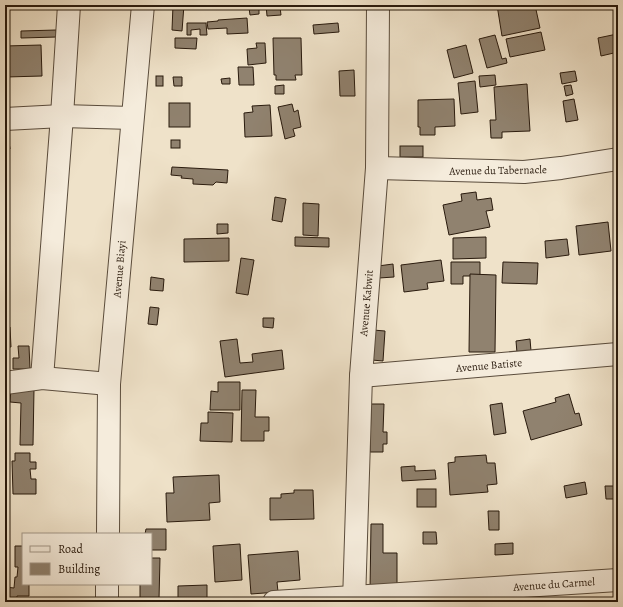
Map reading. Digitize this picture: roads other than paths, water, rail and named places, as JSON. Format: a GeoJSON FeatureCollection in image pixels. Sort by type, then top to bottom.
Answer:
{"type":"FeatureCollection","features":[{"type":"Feature","properties":{"kind":"street"},"geometry":{"type":"LineString","coordinates":[[42,378],[69,5]]}},
{"type":"Feature","properties":{"kind":"street","name":"Avenue Biayi"},"geometry":{"type":"LineString","coordinates":[[108,533],[109,384],[143,5]]}},
{"type":"Feature","properties":{"kind":"street","name":"Avenue Kabwit"},"geometry":{"type":"LineString","coordinates":[[354,600],[361,376],[377,168],[383,6]]}},
{"type":"Feature","properties":{"kind":"street"},"geometry":{"type":"LineString","coordinates":[[5,119],[62,116],[132,118]]}},
{"type":"Feature","properties":{"kind":"street","name":"Avenue du Tabernacle"},"geometry":{"type":"LineString","coordinates":[[377,168],[524,172],[618,159]]}},
{"type":"Feature","properties":{"kind":"street","name":"Avenue Batiste"},"geometry":{"type":"LineString","coordinates":[[361,376],[618,354]]}},
{"type":"Feature","properties":{"kind":"street"},"geometry":{"type":"LineString","coordinates":[[5,383],[42,378],[109,384]]}},
{"type":"Feature","properties":{"kind":"street","name":"Avenue du Carmel"},"geometry":{"type":"LineString","coordinates":[[274,602],[354,600],[618,580]]}},
{"type":"Feature","properties":{"kind":"street"},"geometry":{"type":"LineString","coordinates":[[107,585],[107,602]]}}]}
